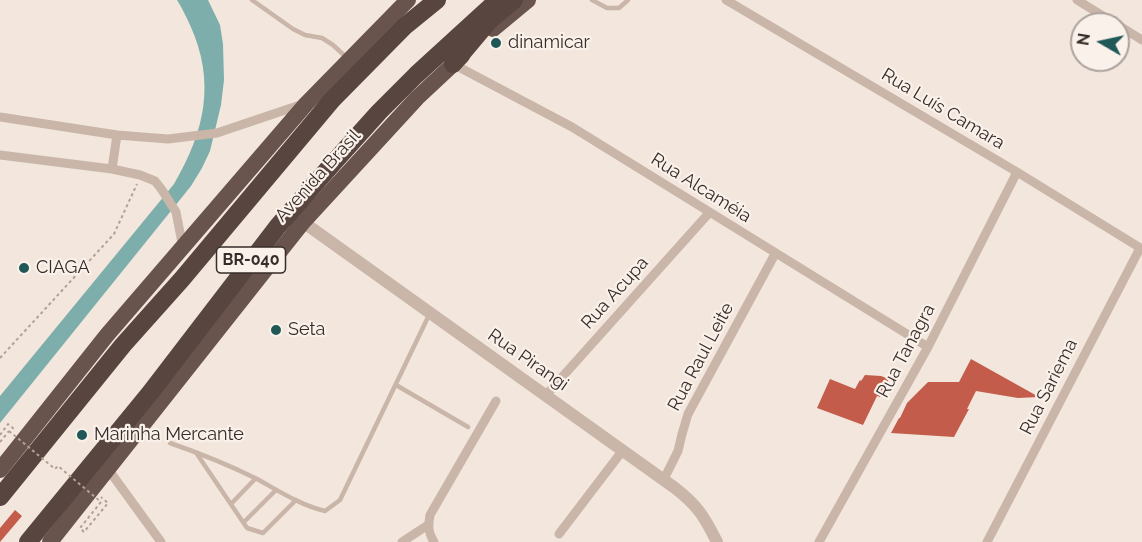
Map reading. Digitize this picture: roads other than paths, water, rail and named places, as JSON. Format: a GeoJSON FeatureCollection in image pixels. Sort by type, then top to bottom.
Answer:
{"type":"FeatureCollection","features":[{"type":"Feature","properties":{"kind":"highway"},"geometry":{"type":"LineString","coordinates":[[0,470],[107,336],[306,104],[408,0]]}},
{"type":"Feature","properties":{"kind":"highway","name":"Avenida Brasil"},"geometry":{"type":"LineString","coordinates":[[0,496],[123,345],[182,279],[332,100],[405,26],[437,0]]}},
{"type":"Feature","properties":{"kind":"highway","name":"Avenida Brasil"},"geometry":{"type":"LineString","coordinates":[[28,542],[150,393],[278,226],[379,112],[498,0]]}},
{"type":"Feature","properties":{"kind":"highway"},"geometry":{"type":"LineString","coordinates":[[453,64],[490,20],[514,0]]}},
{"type":"Feature","properties":{"kind":"highway","name":"Avenida Brasil"},"geometry":{"type":"LineString","coordinates":[[50,542],[96,496],[108,469],[303,222],[395,121],[453,64],[528,0]]}},
{"type":"Feature","properties":{"kind":"street","name":"Rua Luís Camara"},"geometry":{"type":"LineString","coordinates":[[726,0],[1017,172],[1141,249]]}},
{"type":"Feature","properties":{"kind":"street"},"geometry":{"type":"LineString","coordinates":[[1077,0],[1097,12]]}},
{"type":"Feature","properties":{"kind":"street","name":"Rua Alcaméia"},"geometry":{"type":"LineString","coordinates":[[453,64],[572,128],[928,347]]}},
{"type":"Feature","properties":{"kind":"street"},"geometry":{"type":"LineString","coordinates":[[0,117],[117,135],[160,139],[217,133],[306,104]]}},
{"type":"Feature","properties":{"kind":"street"},"geometry":{"type":"LineString","coordinates":[[112,169],[117,135]]}},
{"type":"Feature","properties":{"kind":"street"},"geometry":{"type":"LineString","coordinates":[[0,155],[112,169],[155,181],[176,212],[183,248]]}},
{"type":"Feature","properties":{"kind":"street","name":"Rua Tanagra"},"geometry":{"type":"LineString","coordinates":[[819,542],[928,347],[1017,172]]}},
{"type":"Feature","properties":{"kind":"street","name":"Rua Acupa"},"geometry":{"type":"LineString","coordinates":[[546,396],[709,213]]}},
{"type":"Feature","properties":{"kind":"street","name":"Rua Pirangi"},"geometry":{"type":"LineString","coordinates":[[303,222],[688,498],[700,511],[717,542]]}},
{"type":"Feature","properties":{"kind":"street","name":"Rua Sariema"},"geometry":{"type":"LineString","coordinates":[[987,542],[1141,249]]}},
{"type":"Feature","properties":{"kind":"street","name":"Rua Raul Leite"},"geometry":{"type":"LineString","coordinates":[[663,479],[678,451],[688,414],[775,254]]}},
{"type":"Feature","properties":{"kind":"street"},"geometry":{"type":"LineString","coordinates":[[434,542],[429,535],[430,515],[496,401]]}},
{"type":"Feature","properties":{"kind":"street"},"geometry":{"type":"LineString","coordinates":[[559,534],[623,450]]}},
{"type":"Feature","properties":{"kind":"street"},"geometry":{"type":"LineString","coordinates":[[108,469],[161,542]]}},
{"type":"Feature","properties":{"kind":"street"},"geometry":{"type":"LineString","coordinates":[[402,542],[428,525]]}},
{"type":"Feature","properties":{"kind":"lane"},"geometry":{"type":"LineString","coordinates":[[252,0],[293,29],[305,35],[322,38],[349,59]]}},
{"type":"Feature","properties":{"kind":"lane"},"geometry":{"type":"LineString","coordinates":[[592,0],[606,8],[619,8],[628,0]]}},
{"type":"Feature","properties":{"kind":"lane"},"geometry":{"type":"LineString","coordinates":[[170,442],[255,478],[310,507],[325,511],[340,500],[431,313]]}},
{"type":"Feature","properties":{"kind":"lane"},"geometry":{"type":"LineString","coordinates":[[396,385],[468,427]]}},
{"type":"Feature","properties":{"kind":"lane"},"geometry":{"type":"LineString","coordinates":[[196,452],[247,528],[263,533],[296,500]]}},
{"type":"Feature","properties":{"kind":"lane"},"geometry":{"type":"LineString","coordinates":[[231,504],[255,478]]}},
{"type":"Feature","properties":{"kind":"lane"},"geometry":{"type":"LineString","coordinates":[[243,522],[276,490]]}},
{"type":"Feature","properties":{"kind":"water"},"geometry":{"type":"Polygon","coordinates":[[[177,0],[208,0],[220,25],[224,80],[221,105],[210,151],[191,186],[0,423],[0,396],[174,184],[193,145],[200,125],[203,106],[205,86],[203,66],[190,25],[177,0]]]}},
{"type":"Feature","properties":{"kind":"place","name":"dinamicar"},"geometry":{"type":"Point","coordinates":[496,43]}},
{"type":"Feature","properties":{"kind":"place","name":"CIAGA"},"geometry":{"type":"Point","coordinates":[24,268]}},
{"type":"Feature","properties":{"kind":"place","name":"Seta"},"geometry":{"type":"Point","coordinates":[276,330]}},
{"type":"Feature","properties":{"kind":"place","name":"Marinha Mercante"},"geometry":{"type":"Point","coordinates":[82,435]}}]}
